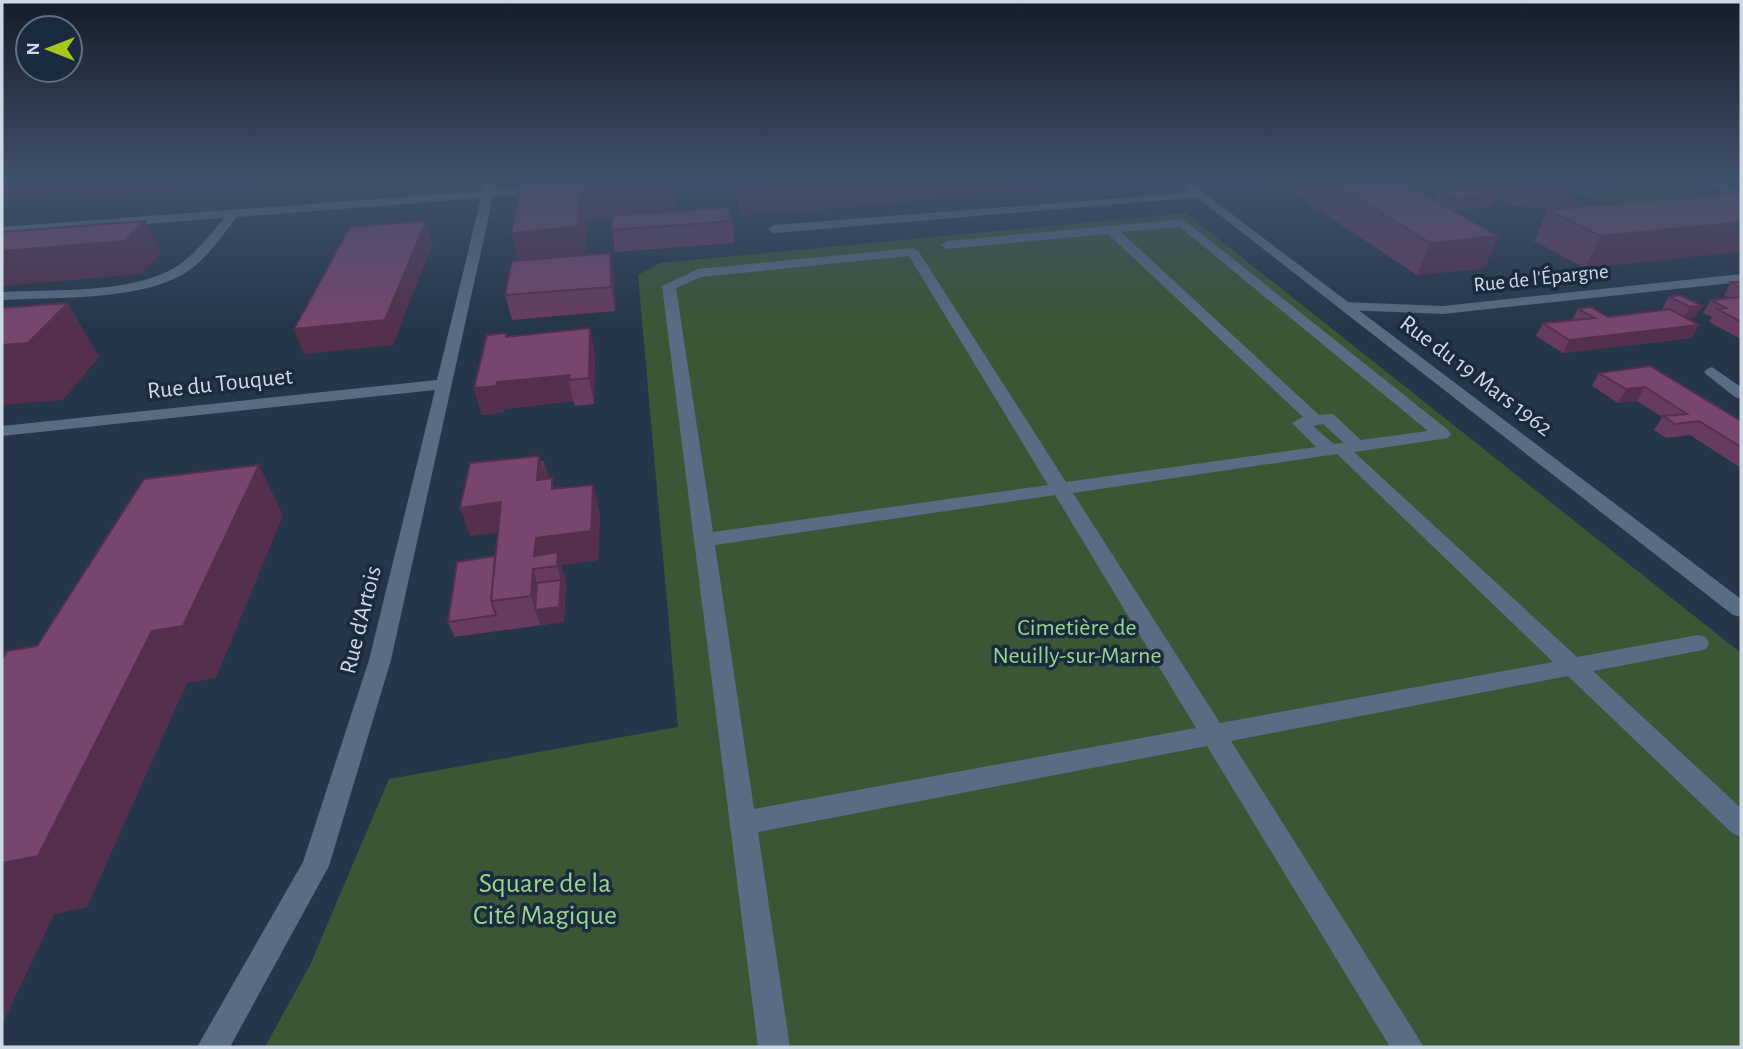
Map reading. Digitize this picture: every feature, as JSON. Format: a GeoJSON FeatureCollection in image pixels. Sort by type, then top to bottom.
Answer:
{"type":"FeatureCollection","features":[{"type":"Feature","properties":{"kind":"street"},"geometry":{"type":"LineString","coordinates":[[2,296],[134,286],[158,281],[177,272],[200,254],[220,230]]}},
{"type":"Feature","properties":{"kind":"street","name":"Rue d'Artois"},"geometry":{"type":"LineString","coordinates":[[214,1047],[315,866],[380,660],[480,230]]}},
{"type":"Feature","properties":{"kind":"street"},"geometry":{"type":"LineString","coordinates":[[947,245],[1111,230],[1315,420]]}},
{"type":"Feature","properties":{"kind":"street"},"geometry":{"type":"LineString","coordinates":[[704,540],[1442,434],[1192,230]]}},
{"type":"Feature","properties":{"kind":"street","name":"Rue du 19 Mars 1962"},"geometry":{"type":"LineString","coordinates":[[1244,230],[1741,610]]}},
{"type":"Feature","properties":{"kind":"street"},"geometry":{"type":"LineString","coordinates":[[774,1047],[669,286],[698,273],[913,252],[1408,1047]]}},
{"type":"Feature","properties":{"kind":"street","name":"Rue de l'Épargne"},"geometry":{"type":"LineString","coordinates":[[1345,306],[1443,310],[1741,278]]}},
{"type":"Feature","properties":{"kind":"street"},"geometry":{"type":"LineString","coordinates":[[1712,372],[1741,394]]}},
{"type":"Feature","properties":{"kind":"street","name":"Rue du Touquet"},"geometry":{"type":"LineString","coordinates":[[2,431],[443,384]]}},
{"type":"Feature","properties":{"kind":"street"},"geometry":{"type":"LineString","coordinates":[[1343,448],[1326,418],[1300,423],[1343,448],[1741,825]]}},
{"type":"Feature","properties":{"kind":"street"},"geometry":{"type":"LineString","coordinates":[[744,823],[1698,643]]}},
{"type":"Feature","properties":{"kind":"green space","name":"Cimetière de Neuilly-sur-Marne"},"geometry":{"type":"Polygon","coordinates":[[[1008,230],[1207,230],[1741,653],[1741,1047],[265,1047],[310,965],[389,779],[678,727],[638,275],[660,263],[1008,230]]]}},
{"type":"Feature","properties":{"kind":"building"},"geometry":{"type":"Polygon","coordinates":[[[136,230],[125,241],[2,251],[2,232],[136,230]]]}},
{"type":"Feature","properties":{"kind":"building"},"geometry":{"type":"Polygon","coordinates":[[[348,230],[422,230],[385,320],[294,329],[348,230]]]}},
{"type":"Feature","properties":{"kind":"building"},"geometry":{"type":"Polygon","coordinates":[[[512,230],[545,230],[511,233],[512,230]]]}},
{"type":"Feature","properties":{"kind":"building"},"geometry":{"type":"Polygon","coordinates":[[[1409,230],[1487,230],[1498,236],[1430,243],[1409,230]]]}},
{"type":"Feature","properties":{"kind":"building"},"geometry":{"type":"Polygon","coordinates":[[[1589,230],[1661,230],[1601,236],[1589,230]]]}},
{"type":"Feature","properties":{"kind":"building"},"geometry":{"type":"Polygon","coordinates":[[[610,253],[611,287],[505,295],[512,261],[610,253]]]}},
{"type":"Feature","properties":{"kind":"building"},"geometry":{"type":"Polygon","coordinates":[[[1680,295],[1702,306],[1690,307],[1669,297],[1680,295]]]}},
{"type":"Feature","properties":{"kind":"building"},"geometry":{"type":"Polygon","coordinates":[[[1741,297],[1741,322],[1717,309],[1726,308],[1711,300],[1741,297]]]}},
{"type":"Feature","properties":{"kind":"building"},"geometry":{"type":"Polygon","coordinates":[[[68,303],[28,343],[2,345],[2,308],[68,303]]]}},
{"type":"Feature","properties":{"kind":"building"},"geometry":{"type":"Polygon","coordinates":[[[1591,307],[1608,317],[1670,309],[1699,325],[1569,340],[1543,323],[1595,318],[1578,309],[1591,307]]]}},
{"type":"Feature","properties":{"kind":"building"},"geometry":{"type":"Polygon","coordinates":[[[590,328],[589,378],[569,380],[570,375],[497,382],[496,386],[474,388],[487,335],[506,333],[506,337],[590,328]]]}},
{"type":"Feature","properties":{"kind":"building"},"geometry":{"type":"Polygon","coordinates":[[[1650,366],[1741,421],[1741,447],[1699,421],[1675,424],[1663,416],[1687,414],[1645,387],[1626,389],[1599,373],[1650,366]]]}},
{"type":"Feature","properties":{"kind":"building"},"geometry":{"type":"Polygon","coordinates":[[[539,456],[537,480],[552,478],[552,489],[593,485],[591,531],[536,538],[534,556],[558,552],[557,566],[533,569],[531,596],[491,601],[501,502],[460,508],[470,463],[539,456]]]}},
{"type":"Feature","properties":{"kind":"building"},"geometry":{"type":"Polygon","coordinates":[[[259,465],[183,626],[152,631],[38,856],[2,863],[2,660],[7,651],[37,646],[144,479],[259,465]]]}},
{"type":"Feature","properties":{"kind":"building"},"geometry":{"type":"Polygon","coordinates":[[[495,556],[491,601],[496,615],[448,622],[457,562],[495,556]]]}},
{"type":"Feature","properties":{"kind":"building"},"geometry":{"type":"Polygon","coordinates":[[[561,580],[559,607],[535,610],[537,583],[561,580]]]}},
{"type":"Feature","properties":{"kind":"park label","name":"Square de la Cité Magique"},"geometry":{"type":"Point","coordinates":[545,900]}}]}
